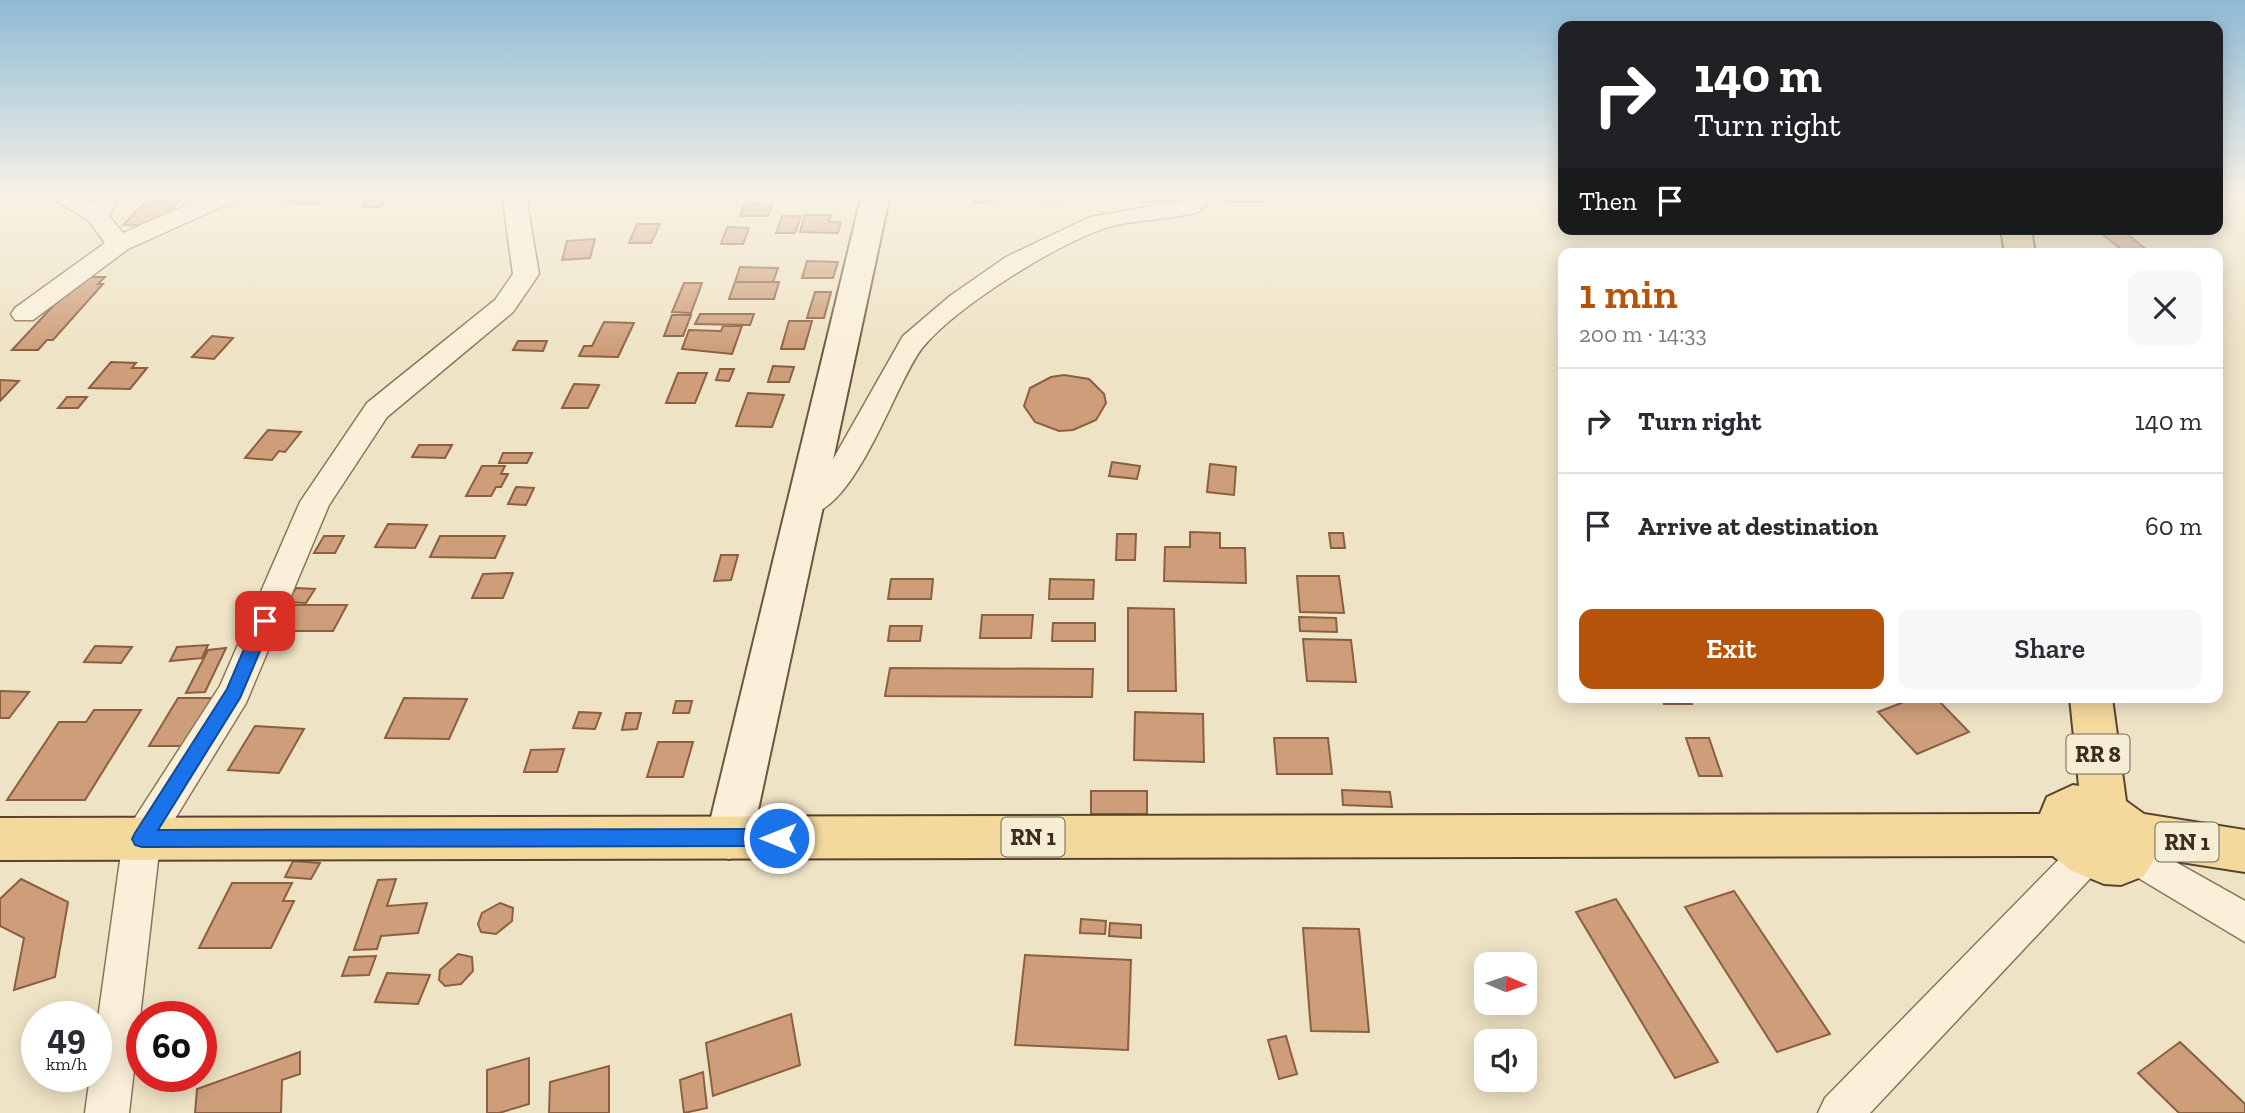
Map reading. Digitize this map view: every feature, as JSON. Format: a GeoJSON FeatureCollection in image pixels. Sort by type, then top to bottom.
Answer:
{"type":"FeatureCollection","features":[{"type":"Feature","properties":{"kind":"main road","name":"RR 8"},"geometry":{"type":"LineString","coordinates":[[2092,703],[2122,833]]}},
{"type":"Feature","properties":{"kind":"main road","name":"RN 1"},"geometry":{"type":"LineString","coordinates":[[2122,833],[2245,852]]}},
{"type":"Feature","properties":{"kind":"main road"},"geometry":{"type":"LineString","coordinates":[[2076,845],[2115,864],[2126,861],[2122,833]]}},
{"type":"Feature","properties":{"kind":"main road","name":"RN 1"},"geometry":{"type":"LineString","coordinates":[[0,839],[729,838],[2076,845]]}},
{"type":"Feature","properties":{"kind":"street"},"geometry":{"type":"LineString","coordinates":[[24,314],[116,246]]}},
{"type":"Feature","properties":{"kind":"street"},"geometry":{"type":"LineString","coordinates":[[107,1113],[142,839],[234,693],[315,502],[377,410],[504,306],[526,274],[522,246]]}},
{"type":"Feature","properties":{"kind":"street"},"geometry":{"type":"LineString","coordinates":[[729,838],[864,246]]}},
{"type":"Feature","properties":{"kind":"street"},"geometry":{"type":"LineString","coordinates":[[805,506],[834,484],[912,342],[960,302],[1015,262],[1049,246]]}},
{"type":"Feature","properties":{"kind":"street"},"geometry":{"type":"LineString","coordinates":[[2122,833],[2245,923]]}},
{"type":"Feature","properties":{"kind":"street"},"geometry":{"type":"LineString","coordinates":[[1840,1113],[1969,975],[2076,845]]}},
{"type":"Feature","properties":{"kind":"building"},"geometry":{"type":"Polygon","coordinates":[[[566,246],[593,246],[590,258],[562,260],[566,246]]]}},
{"type":"Feature","properties":{"kind":"building"},"geometry":{"type":"Polygon","coordinates":[[[2117,246],[2145,248],[2120,248],[2117,246]]]}},
{"type":"Feature","properties":{"kind":"building"},"geometry":{"type":"Polygon","coordinates":[[[807,261],[838,262],[833,278],[802,278],[807,261]]]}},
{"type":"Feature","properties":{"kind":"building"},"geometry":{"type":"Polygon","coordinates":[[[740,267],[778,268],[773,282],[735,282],[740,267]]]}},
{"type":"Feature","properties":{"kind":"building"},"geometry":{"type":"Polygon","coordinates":[[[80,277],[105,277],[98,284],[103,284],[53,340],[47,340],[38,350],[12,350],[80,277]]]}},
{"type":"Feature","properties":{"kind":"building"},"geometry":{"type":"Polygon","coordinates":[[[735,282],[779,282],[774,299],[729,299],[735,282]]]}},
{"type":"Feature","properties":{"kind":"building"},"geometry":{"type":"Polygon","coordinates":[[[684,283],[702,283],[691,313],[672,312],[684,283]]]}},
{"type":"Feature","properties":{"kind":"building"},"geometry":{"type":"Polygon","coordinates":[[[815,292],[831,292],[824,318],[807,318],[815,292]]]}},
{"type":"Feature","properties":{"kind":"building"},"geometry":{"type":"Polygon","coordinates":[[[700,314],[754,314],[750,325],[695,324],[700,314]]]}},
{"type":"Feature","properties":{"kind":"building"},"geometry":{"type":"Polygon","coordinates":[[[672,315],[691,315],[683,336],[664,336],[672,315]]]}},
{"type":"Feature","properties":{"kind":"building"},"geometry":{"type":"Polygon","coordinates":[[[789,321],[812,321],[804,349],[781,349],[789,321]]]}},
{"type":"Feature","properties":{"kind":"building"},"geometry":{"type":"Polygon","coordinates":[[[604,322],[634,323],[618,357],[579,356],[584,346],[592,346],[604,322]]]}},
{"type":"Feature","properties":{"kind":"building"},"geometry":{"type":"Polygon","coordinates":[[[723,326],[742,326],[732,354],[682,349],[689,330],[721,331],[723,326]]]}},
{"type":"Feature","properties":{"kind":"building"},"geometry":{"type":"Polygon","coordinates":[[[212,336],[233,338],[214,359],[192,357],[212,336]]]}},
{"type":"Feature","properties":{"kind":"building"},"geometry":{"type":"Polygon","coordinates":[[[518,341],[547,341],[543,351],[513,350],[518,341]]]}},
{"type":"Feature","properties":{"kind":"building"},"geometry":{"type":"Polygon","coordinates":[[[111,362],[136,363],[132,368],[147,368],[130,389],[89,388],[111,362]]]}},
{"type":"Feature","properties":{"kind":"building"},"geometry":{"type":"Polygon","coordinates":[[[773,366],[794,367],[789,382],[768,382],[773,366]]]}},
{"type":"Feature","properties":{"kind":"building"},"geometry":{"type":"Polygon","coordinates":[[[720,369],[734,369],[729,381],[716,380],[720,369]]]}},
{"type":"Feature","properties":{"kind":"building"},"geometry":{"type":"Polygon","coordinates":[[[678,373],[707,373],[695,403],[666,403],[678,373]]]}},
{"type":"Feature","properties":{"kind":"building"},"geometry":{"type":"Polygon","coordinates":[[[1064,375],[1089,379],[1104,394],[1106,403],[1096,420],[1073,430],[1059,431],[1035,422],[1024,406],[1030,388],[1051,377],[1064,375]]]}},
{"type":"Feature","properties":{"kind":"building"},"geometry":{"type":"Polygon","coordinates":[[[0,380],[19,381],[0,401],[0,380]]]}},
{"type":"Feature","properties":{"kind":"building"},"geometry":{"type":"Polygon","coordinates":[[[574,384],[599,385],[588,408],[562,408],[574,384]]]}},
{"type":"Feature","properties":{"kind":"building"},"geometry":{"type":"Polygon","coordinates":[[[748,393],[784,395],[772,427],[736,426],[748,393]]]}},
{"type":"Feature","properties":{"kind":"building"},"geometry":{"type":"Polygon","coordinates":[[[67,397],[87,397],[78,408],[58,408],[67,397]]]}},
{"type":"Feature","properties":{"kind":"building"},"geometry":{"type":"Polygon","coordinates":[[[268,430],[301,432],[285,452],[279,451],[272,460],[245,458],[268,430]]]}},
{"type":"Feature","properties":{"kind":"building"},"geometry":{"type":"Polygon","coordinates":[[[419,445],[452,445],[445,458],[412,457],[419,445]]]}},
{"type":"Feature","properties":{"kind":"building"},"geometry":{"type":"Polygon","coordinates":[[[503,453],[532,453],[527,463],[499,463],[503,453]]]}},
{"type":"Feature","properties":{"kind":"building"},"geometry":{"type":"Polygon","coordinates":[[[1112,462],[1140,466],[1137,479],[1109,476],[1112,462]]]}},
{"type":"Feature","properties":{"kind":"building"},"geometry":{"type":"Polygon","coordinates":[[[1210,464],[1236,467],[1234,495],[1207,492],[1210,464]]]}},
{"type":"Feature","properties":{"kind":"building"},"geometry":{"type":"Polygon","coordinates":[[[482,466],[505,466],[501,474],[508,474],[501,487],[496,487],[491,496],[466,496],[482,466]]]}},
{"type":"Feature","properties":{"kind":"building"},"geometry":{"type":"Polygon","coordinates":[[[516,487],[534,488],[526,505],[508,504],[516,487]]]}},
{"type":"Feature","properties":{"kind":"building"},"geometry":{"type":"Polygon","coordinates":[[[388,524],[427,525],[415,548],[375,547],[388,524]]]}},
{"type":"Feature","properties":{"kind":"building"},"geometry":{"type":"Polygon","coordinates":[[[1190,532],[1220,533],[1220,548],[1245,548],[1246,583],[1164,581],[1165,547],[1190,547],[1190,532]]]}},
{"type":"Feature","properties":{"kind":"building"},"geometry":{"type":"Polygon","coordinates":[[[1329,533],[1343,533],[1345,548],[1331,548],[1329,533]]]}},
{"type":"Feature","properties":{"kind":"building"},"geometry":{"type":"Polygon","coordinates":[[[1117,534],[1136,534],[1135,560],[1116,560],[1117,534]]]}},
{"type":"Feature","properties":{"kind":"building"},"geometry":{"type":"Polygon","coordinates":[[[324,536],[344,536],[335,553],[314,553],[324,536]]]}},
{"type":"Feature","properties":{"kind":"building"},"geometry":{"type":"Polygon","coordinates":[[[440,536],[505,536],[495,558],[430,557],[440,536]]]}},
{"type":"Feature","properties":{"kind":"building"},"geometry":{"type":"Polygon","coordinates":[[[721,555],[738,555],[731,580],[714,581],[721,555]]]}},
{"type":"Feature","properties":{"kind":"building"},"geometry":{"type":"Polygon","coordinates":[[[513,573],[503,598],[472,598],[483,574],[513,573]]]}},
{"type":"Feature","properties":{"kind":"building"},"geometry":{"type":"Polygon","coordinates":[[[1297,576],[1339,576],[1344,613],[1300,612],[1297,576]]]}},
{"type":"Feature","properties":{"kind":"building"},"geometry":{"type":"Polygon","coordinates":[[[891,579],[933,579],[931,599],[888,599],[891,579]]]}},
{"type":"Feature","properties":{"kind":"building"},"geometry":{"type":"Polygon","coordinates":[[[1050,579],[1094,580],[1093,599],[1049,599],[1050,579]]]}},
{"type":"Feature","properties":{"kind":"building"},"geometry":{"type":"Polygon","coordinates":[[[296,588],[315,589],[306,603],[287,602],[296,588]]]}},
{"type":"Feature","properties":{"kind":"building"},"geometry":{"type":"Polygon","coordinates":[[[289,605],[347,605],[333,631],[274,631],[289,605]]]}},
{"type":"Feature","properties":{"kind":"building"},"geometry":{"type":"Polygon","coordinates":[[[1128,608],[1174,609],[1176,691],[1128,691],[1128,608]]]}},
{"type":"Feature","properties":{"kind":"building"},"geometry":{"type":"Polygon","coordinates":[[[982,615],[1033,615],[1031,638],[980,638],[982,615]]]}},
{"type":"Feature","properties":{"kind":"building"},"geometry":{"type":"Polygon","coordinates":[[[1299,617],[1336,618],[1337,632],[1300,631],[1299,617]]]}},
{"type":"Feature","properties":{"kind":"building"},"geometry":{"type":"Polygon","coordinates":[[[1053,623],[1095,623],[1095,641],[1052,641],[1053,623]]]}},
{"type":"Feature","properties":{"kind":"building"},"geometry":{"type":"Polygon","coordinates":[[[890,626],[922,626],[920,641],[888,641],[890,626]]]}},
{"type":"Feature","properties":{"kind":"building"},"geometry":{"type":"Polygon","coordinates":[[[1303,639],[1351,640],[1356,682],[1307,681],[1303,639]]]}},
{"type":"Feature","properties":{"kind":"building"},"geometry":{"type":"Polygon","coordinates":[[[208,645],[202,658],[170,661],[177,647],[208,645]]]}},
{"type":"Feature","properties":{"kind":"building"},"geometry":{"type":"Polygon","coordinates":[[[95,646],[132,647],[121,663],[84,662],[95,646]]]}},
{"type":"Feature","properties":{"kind":"building"},"geometry":{"type":"Polygon","coordinates":[[[226,648],[205,692],[186,693],[208,650],[226,648]]]}},
{"type":"Feature","properties":{"kind":"building"},"geometry":{"type":"Polygon","coordinates":[[[890,668],[1093,669],[1092,697],[885,696],[890,668]]]}},
{"type":"Feature","properties":{"kind":"building"},"geometry":{"type":"Polygon","coordinates":[[[0,692],[29,692],[9,718],[0,718],[0,692]]]}},
{"type":"Feature","properties":{"kind":"building"},"geometry":{"type":"Polygon","coordinates":[[[178,698],[213,698],[186,746],[149,746],[178,698]]]}},
{"type":"Feature","properties":{"kind":"building"},"geometry":{"type":"Polygon","coordinates":[[[404,698],[467,699],[449,739],[385,738],[404,698]]]}},
{"type":"Feature","properties":{"kind":"building"},"geometry":{"type":"Polygon","coordinates":[[[676,701],[692,701],[689,713],[673,713],[676,701]]]}},
{"type":"Feature","properties":{"kind":"building"},"geometry":{"type":"Polygon","coordinates":[[[1901,703],[1941,703],[1969,732],[1917,754],[1878,712],[1901,703]]]}},
{"type":"Feature","properties":{"kind":"building"},"geometry":{"type":"Polygon","coordinates":[[[94,710],[141,710],[85,800],[7,800],[59,722],[86,722],[94,710]]]}},
{"type":"Feature","properties":{"kind":"building"},"geometry":{"type":"Polygon","coordinates":[[[579,712],[601,713],[595,729],[573,728],[579,712]]]}},
{"type":"Feature","properties":{"kind":"building"},"geometry":{"type":"Polygon","coordinates":[[[1135,712],[1203,714],[1204,762],[1134,760],[1135,712]]]}},
{"type":"Feature","properties":{"kind":"building"},"geometry":{"type":"Polygon","coordinates":[[[626,713],[641,713],[637,729],[622,730],[626,713]]]}},
{"type":"Feature","properties":{"kind":"building"},"geometry":{"type":"Polygon","coordinates":[[[255,726],[304,729],[279,773],[228,770],[255,726]]]}},
{"type":"Feature","properties":{"kind":"building"},"geometry":{"type":"Polygon","coordinates":[[[1274,738],[1328,738],[1332,774],[1277,774],[1274,738]]]}},
{"type":"Feature","properties":{"kind":"building"},"geometry":{"type":"Polygon","coordinates":[[[1686,738],[1709,738],[1722,776],[1699,776],[1686,738]]]}},
{"type":"Feature","properties":{"kind":"building"},"geometry":{"type":"Polygon","coordinates":[[[658,742],[693,742],[683,777],[647,777],[658,742]]]}},
{"type":"Feature","properties":{"kind":"building"},"geometry":{"type":"Polygon","coordinates":[[[564,749],[557,772],[524,772],[531,750],[564,749]]]}},
{"type":"Feature","properties":{"kind":"building"},"geometry":{"type":"Polygon","coordinates":[[[1342,790],[1390,792],[1392,807],[1343,805],[1342,790]]]}},
{"type":"Feature","properties":{"kind":"building"},"geometry":{"type":"Polygon","coordinates":[[[1091,791],[1147,791],[1147,814],[1091,814],[1091,791]]]}},
{"type":"Feature","properties":{"kind":"building"},"geometry":{"type":"Polygon","coordinates":[[[293,861],[320,863],[311,879],[285,877],[293,861]]]}},
{"type":"Feature","properties":{"kind":"building"},"geometry":{"type":"Polygon","coordinates":[[[21,879],[68,902],[55,977],[14,990],[24,938],[0,926],[0,899],[21,879]]]}},
{"type":"Feature","properties":{"kind":"building"},"geometry":{"type":"Polygon","coordinates":[[[396,879],[387,906],[427,903],[418,933],[381,936],[377,949],[354,950],[378,880],[396,879]]]}},
{"type":"Feature","properties":{"kind":"building"},"geometry":{"type":"Polygon","coordinates":[[[232,883],[292,883],[283,901],[294,901],[271,948],[199,948],[232,883]]]}},
{"type":"Feature","properties":{"kind":"building"},"geometry":{"type":"Polygon","coordinates":[[[1734,891],[1830,1034],[1777,1052],[1685,907],[1734,891]]]}},
{"type":"Feature","properties":{"kind":"building"},"geometry":{"type":"Polygon","coordinates":[[[1616,899],[1718,1062],[1675,1078],[1576,912],[1616,899]]]}},
{"type":"Feature","properties":{"kind":"building"},"geometry":{"type":"Polygon","coordinates":[[[500,903],[513,908],[512,921],[496,934],[481,932],[478,924],[482,913],[500,903]]]}},
{"type":"Feature","properties":{"kind":"building"},"geometry":{"type":"Polygon","coordinates":[[[1081,919],[1106,921],[1105,934],[1080,933],[1081,919]]]}},
{"type":"Feature","properties":{"kind":"building"},"geometry":{"type":"Polygon","coordinates":[[[1110,923],[1141,925],[1141,938],[1109,936],[1110,923]]]}},
{"type":"Feature","properties":{"kind":"building"},"geometry":{"type":"Polygon","coordinates":[[[1303,928],[1359,929],[1369,1032],[1311,1031],[1303,928]]]}},
{"type":"Feature","properties":{"kind":"building"},"geometry":{"type":"Polygon","coordinates":[[[458,954],[472,957],[473,971],[461,984],[445,986],[439,980],[440,970],[458,954]]]}},
{"type":"Feature","properties":{"kind":"building"},"geometry":{"type":"Polygon","coordinates":[[[1025,955],[1131,960],[1128,1050],[1015,1045],[1025,955]]]}},
{"type":"Feature","properties":{"kind":"building"},"geometry":{"type":"Polygon","coordinates":[[[376,956],[369,975],[342,976],[349,957],[376,956]]]}},
{"type":"Feature","properties":{"kind":"building"},"geometry":{"type":"Polygon","coordinates":[[[387,973],[430,975],[418,1004],[375,1002],[387,973]]]}},
{"type":"Feature","properties":{"kind":"building"},"geometry":{"type":"Polygon","coordinates":[[[791,1014],[800,1065],[713,1096],[706,1043],[791,1014]]]}},
{"type":"Feature","properties":{"kind":"building"},"geometry":{"type":"Polygon","coordinates":[[[1286,1036],[1297,1074],[1279,1079],[1268,1040],[1286,1036]]]}},
{"type":"Feature","properties":{"kind":"building"},"geometry":{"type":"Polygon","coordinates":[[[2180,1042],[2245,1104],[2245,1113],[2179,1113],[2138,1073],[2180,1042]]]}},
{"type":"Feature","properties":{"kind":"building"},"geometry":{"type":"Polygon","coordinates":[[[300,1052],[300,1074],[282,1080],[281,1113],[195,1113],[197,1092],[217,1092],[217,1082],[300,1052]]]}},
{"type":"Feature","properties":{"kind":"building"},"geometry":{"type":"Polygon","coordinates":[[[529,1058],[529,1104],[499,1113],[487,1113],[487,1070],[529,1058]]]}},
{"type":"Feature","properties":{"kind":"building"},"geometry":{"type":"Polygon","coordinates":[[[609,1066],[609,1113],[549,1113],[550,1082],[609,1066]]]}},
{"type":"Feature","properties":{"kind":"building"},"geometry":{"type":"Polygon","coordinates":[[[703,1072],[707,1108],[684,1113],[680,1080],[703,1072]]]}},
{"type":"Feature","properties":{"kind":"route"},"geometry":{"type":"LineString","coordinates":[[265,621],[234,693],[142,839],[779,838]]}}]}
